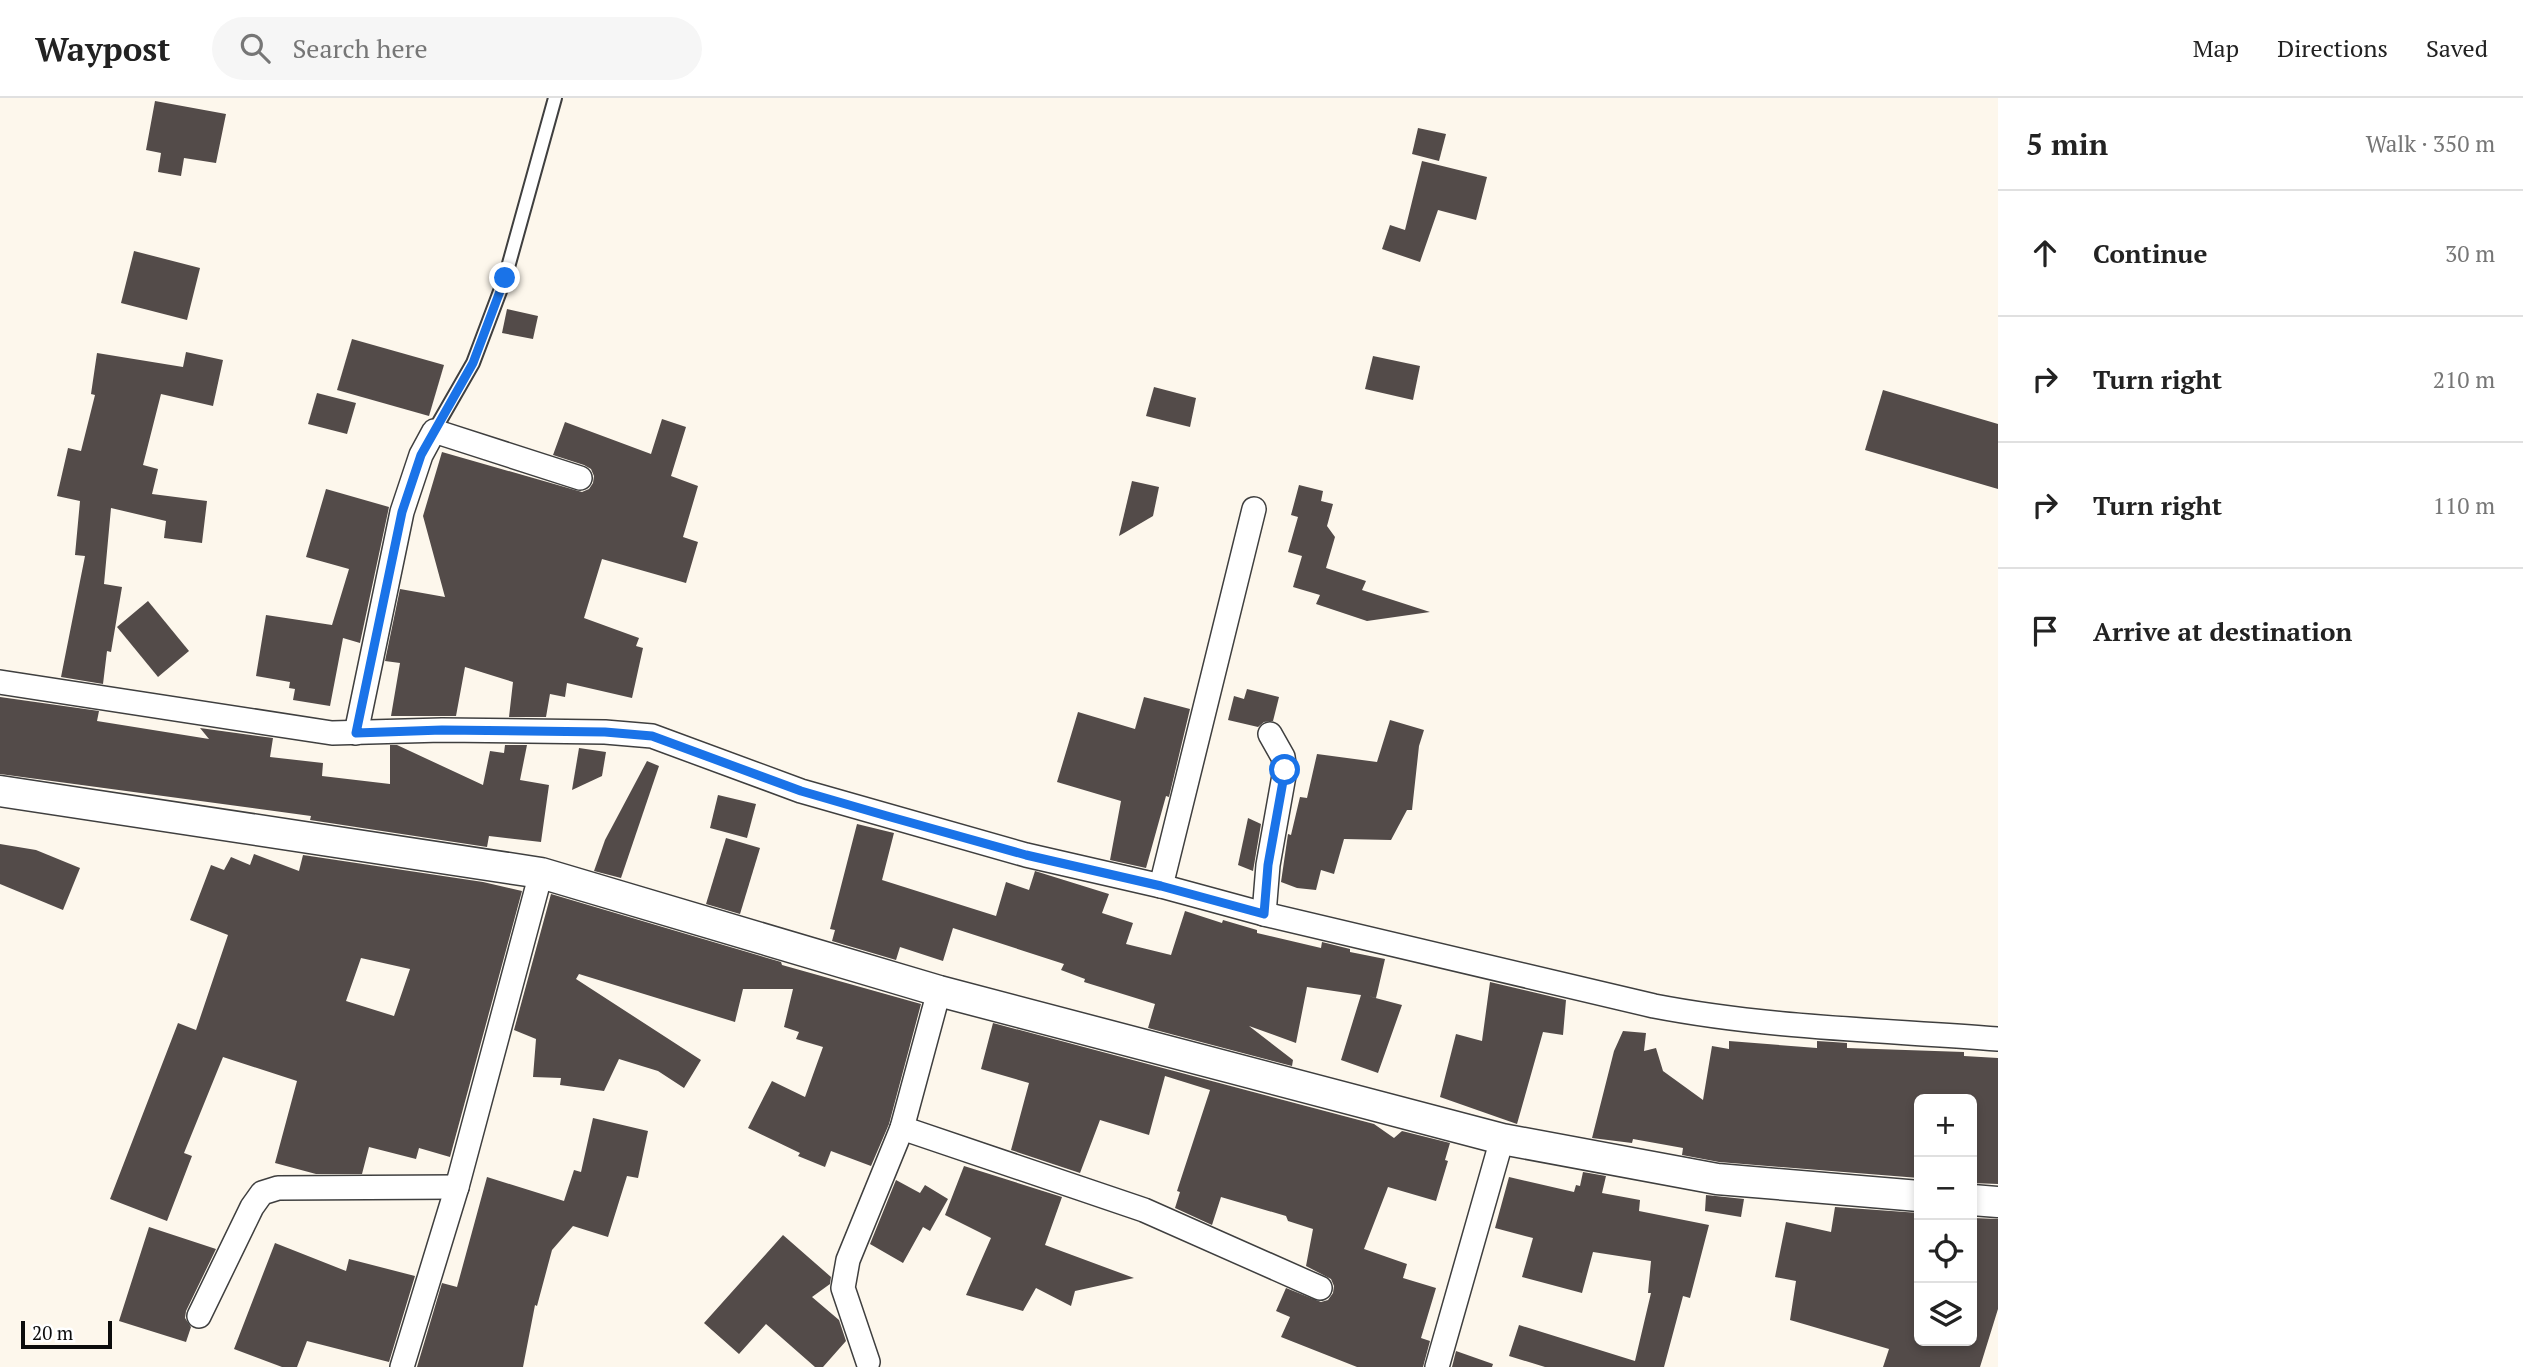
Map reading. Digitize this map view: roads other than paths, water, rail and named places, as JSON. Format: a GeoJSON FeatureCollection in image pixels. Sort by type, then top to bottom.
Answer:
{"type":"FeatureCollection","features":[{"type":"Feature","properties":{"kind":"street"},"geometry":{"type":"LineString","coordinates":[[356,733],[402,512],[421,455],[434,430],[580,478]]}},
{"type":"Feature","properties":{"kind":"street"},"geometry":{"type":"LineString","coordinates":[[1161,886],[1254,509]]}},
{"type":"Feature","properties":{"kind":"street"},"geometry":{"type":"LineString","coordinates":[[0,682],[308,730],[356,733],[442,730],[605,732],[652,736],[801,791],[1026,855],[1654,1006],[1770,1024],[1998,1039]]}},
{"type":"Feature","properties":{"kind":"street"},"geometry":{"type":"LineString","coordinates":[[1264,914],[1268,865],[1285,770],[1283,757],[1270,734]]}},
{"type":"Feature","properties":{"kind":"street"},"geometry":{"type":"LineString","coordinates":[[0,791],[541,873],[939,991],[1502,1139],[1717,1180],[1914,1196]]}},
{"type":"Feature","properties":{"kind":"street"},"geometry":{"type":"LineString","coordinates":[[402,1367],[457,1187],[541,873]]}},
{"type":"Feature","properties":{"kind":"street"},"geometry":{"type":"LineString","coordinates":[[868,1362],[843,1287],[848,1259],[902,1128],[939,991]]}},
{"type":"Feature","properties":{"kind":"street"},"geometry":{"type":"LineString","coordinates":[[902,1128],[1144,1210],[1320,1287]]}},
{"type":"Feature","properties":{"kind":"street"},"geometry":{"type":"LineString","coordinates":[[1437,1367],[1502,1139]]}},
{"type":"Feature","properties":{"kind":"street"},"geometry":{"type":"LineString","coordinates":[[199,1316],[262,1193],[278,1188],[457,1187]]}},
{"type":"Feature","properties":{"kind":"street"},"geometry":{"type":"LineString","coordinates":[[1977,1200],[1998,1202]]}},
{"type":"Feature","properties":{"kind":"lane"},"geometry":{"type":"LineString","coordinates":[[434,430],[473,363],[505,278],[555,98]]}}]}
